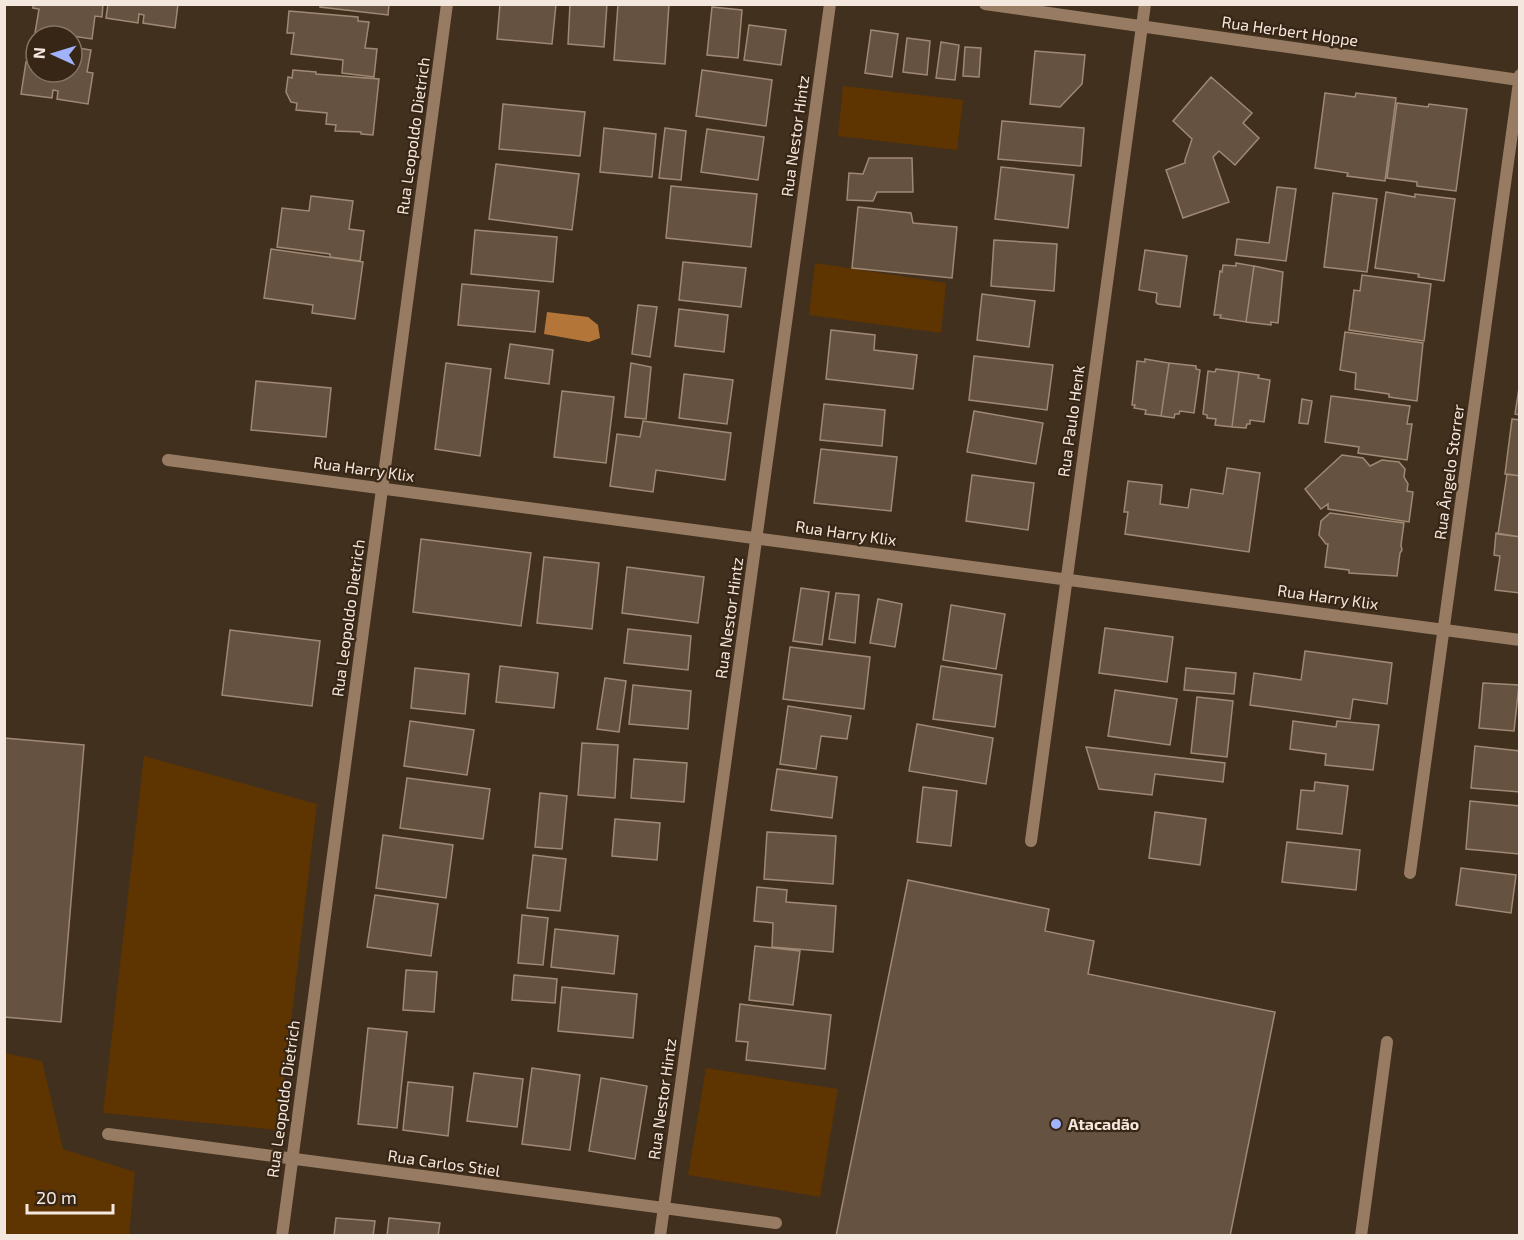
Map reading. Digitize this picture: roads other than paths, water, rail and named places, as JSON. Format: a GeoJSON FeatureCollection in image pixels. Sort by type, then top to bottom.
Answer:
{"type":"FeatureCollection","features":[{"type":"Feature","properties":{"kind":"street","name":"Rua Leopoldo Dietrich"},"geometry":{"type":"LineString","coordinates":[[282,1236],[447,4]]}},
{"type":"Feature","properties":{"kind":"street","name":"Rua Nestor Hintz"},"geometry":{"type":"LineString","coordinates":[[660,1236],[830,4]]}},
{"type":"Feature","properties":{"kind":"street","name":"Rua Herbert Hoppe"},"geometry":{"type":"LineString","coordinates":[[985,4],[1519,80]]}},
{"type":"Feature","properties":{"kind":"street","name":"Rua Paulo Henk"},"geometry":{"type":"LineString","coordinates":[[1031,841],[1145,4]]}},
{"type":"Feature","properties":{"kind":"street","name":"Rua Ângelo Storrer"},"geometry":{"type":"LineString","coordinates":[[1410,873],[1520,75]]}},
{"type":"Feature","properties":{"kind":"street","name":"Rua Harry Klix"},"geometry":{"type":"LineString","coordinates":[[168,460],[1520,639]]}},
{"type":"Feature","properties":{"kind":"street"},"geometry":{"type":"LineString","coordinates":[[1361,1236],[1387,1042]]}},
{"type":"Feature","properties":{"kind":"street","name":"Rua Carlos Stiel"},"geometry":{"type":"LineString","coordinates":[[108,1134],[776,1223]]}},
{"type":"Feature","properties":{"kind":"place","name":"Atacadão"},"geometry":{"type":"Point","coordinates":[1056,1124]}}]}
